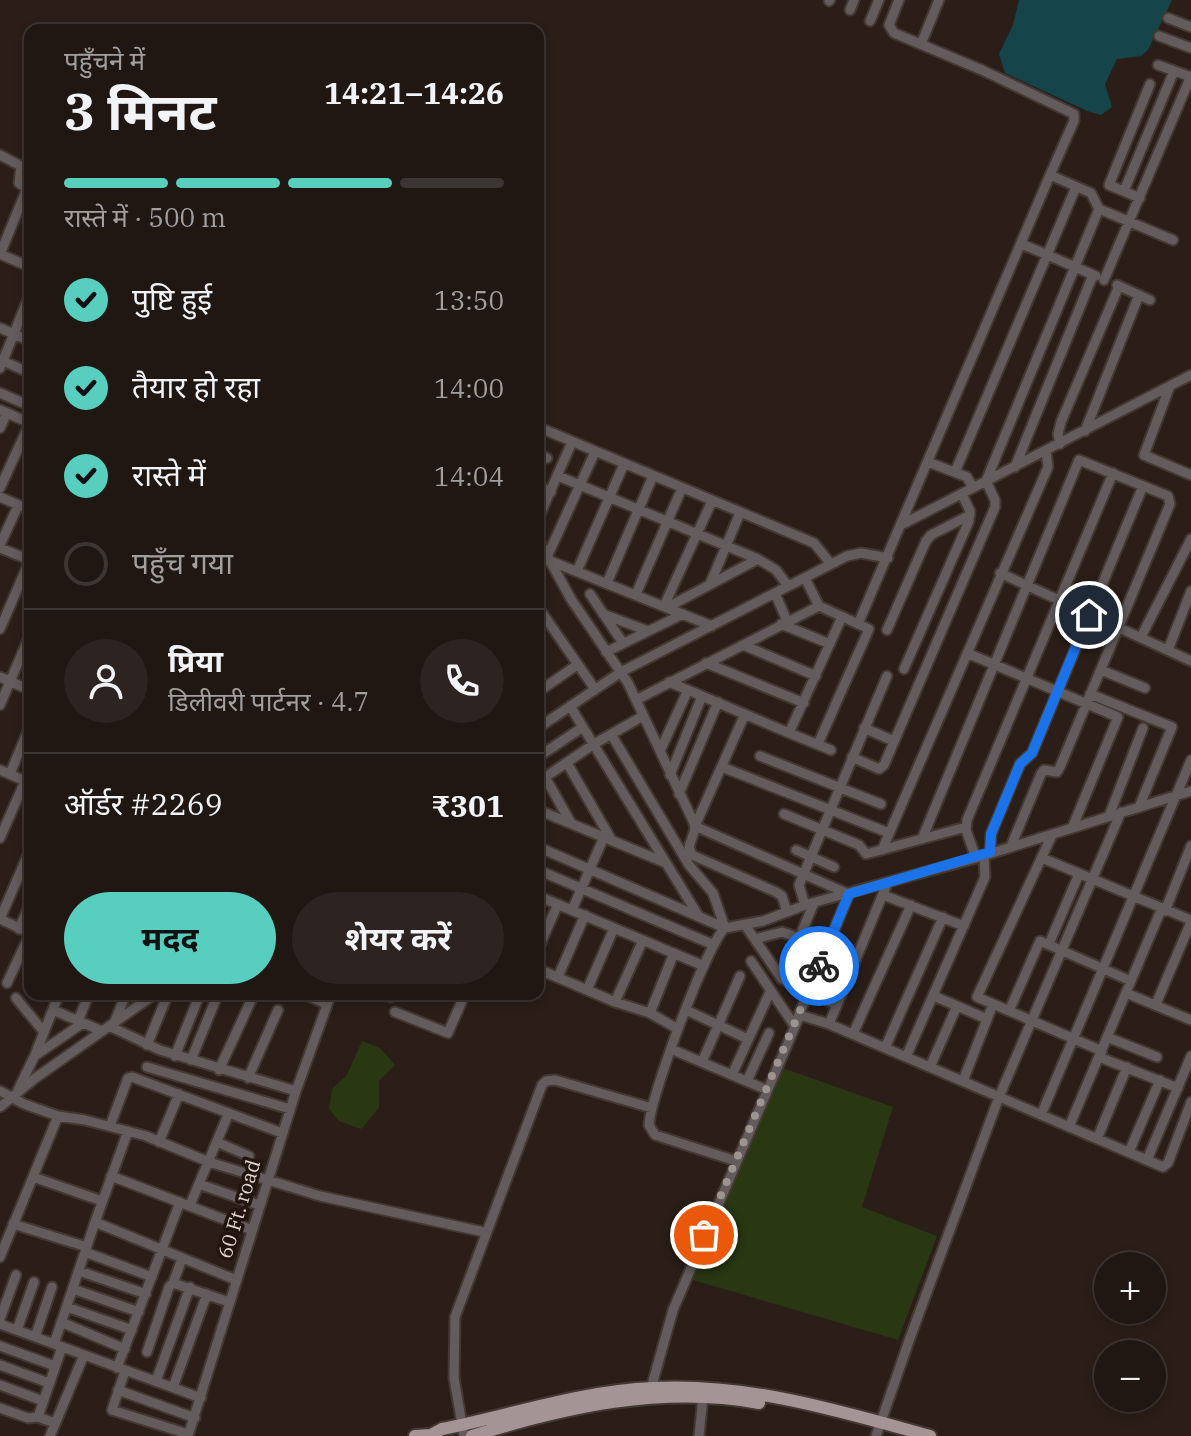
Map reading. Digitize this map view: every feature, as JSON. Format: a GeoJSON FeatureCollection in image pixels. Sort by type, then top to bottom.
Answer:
{"type":"FeatureCollection","features":[{"type":"Feature","properties":{"kind":"main road"},"geometry":{"type":"LineString","coordinates":[[415,1436],[463,1430],[587,1396],[740,1391],[785,1399],[898,1436]]}},
{"type":"Feature","properties":{"kind":"main road"},"geometry":{"type":"LineString","coordinates":[[472,1436],[650,1392],[751,1401],[878,1430],[930,1436]]}},
{"type":"Feature","properties":{"kind":"street"},"geometry":{"type":"LineString","coordinates":[[850,10],[854,0]]}},
{"type":"Feature","properties":{"kind":"street"},"geometry":{"type":"LineString","coordinates":[[870,21],[879,0]]}},
{"type":"Feature","properties":{"kind":"street"},"geometry":{"type":"LineString","coordinates":[[858,624],[1074,121],[1074,114],[889,28],[899,0]]}},
{"type":"Feature","properties":{"kind":"street"},"geometry":{"type":"LineString","coordinates":[[921,44],[939,0]]}},
{"type":"Feature","properties":{"kind":"street"},"geometry":{"type":"LineString","coordinates":[[1168,18],[1191,27]]}},
{"type":"Feature","properties":{"kind":"street"},"geometry":{"type":"LineString","coordinates":[[1159,36],[1191,48]]}},
{"type":"Feature","properties":{"kind":"street"},"geometry":{"type":"LineString","coordinates":[[1104,280],[1191,76],[1158,65]]}},
{"type":"Feature","properties":{"kind":"street"},"geometry":{"type":"LineString","coordinates":[[1124,191],[1174,71]]}},
{"type":"Feature","properties":{"kind":"street"},"geometry":{"type":"LineString","coordinates":[[1140,198],[1109,185],[1150,84]]}},
{"type":"Feature","properties":{"kind":"street"},"geometry":{"type":"LineString","coordinates":[[1,157],[21,166],[19,183],[24,185]]}},
{"type":"Feature","properties":{"kind":"street"},"geometry":{"type":"LineString","coordinates":[[1050,175],[1091,193],[1099,209],[1173,240]]}},
{"type":"Feature","properties":{"kind":"street"},"geometry":{"type":"LineString","coordinates":[[955,472],[1076,187]]}},
{"type":"Feature","properties":{"kind":"street"},"geometry":{"type":"LineString","coordinates":[[24,194],[0,254],[24,264]]}},
{"type":"Feature","properties":{"kind":"street"},"geometry":{"type":"LineString","coordinates":[[18,206],[24,208]]}},
{"type":"Feature","properties":{"kind":"street"},"geometry":{"type":"LineString","coordinates":[[852,757],[882,768],[995,507],[986,481],[1099,209]]}},
{"type":"Feature","properties":{"kind":"street"},"geometry":{"type":"LineString","coordinates":[[1022,244],[1150,300]]}},
{"type":"Feature","properties":{"kind":"street"},"geometry":{"type":"LineString","coordinates":[[1015,467],[1093,275]]}},
{"type":"Feature","properties":{"kind":"street"},"geometry":{"type":"LineString","coordinates":[[1060,444],[1058,434],[1061,422],[1119,286]]}},
{"type":"Feature","properties":{"kind":"street"},"geometry":{"type":"LineString","coordinates":[[1085,431],[1139,295]]}},
{"type":"Feature","properties":{"kind":"street"},"geometry":{"type":"LineString","coordinates":[[24,321],[14,334],[2,365],[24,371]]}},
{"type":"Feature","properties":{"kind":"street"},"geometry":{"type":"LineString","coordinates":[[0,328],[24,338]]}},
{"type":"Feature","properties":{"kind":"street"},"geometry":{"type":"LineString","coordinates":[[901,525],[1191,375]]}},
{"type":"Feature","properties":{"kind":"street"},"geometry":{"type":"LineString","coordinates":[[1170,386],[1143,451],[1144,455],[1191,475]]}},
{"type":"Feature","properties":{"kind":"street"},"geometry":{"type":"LineString","coordinates":[[0,393],[24,403]]}},
{"type":"Feature","properties":{"kind":"street"},"geometry":{"type":"LineString","coordinates":[[0,428],[3,411],[24,420]]}},
{"type":"Feature","properties":{"kind":"street"},"geometry":{"type":"LineString","coordinates":[[544,430],[814,543],[831,564]]}},
{"type":"Feature","properties":{"kind":"street"},"geometry":{"type":"LineString","coordinates":[[0,488],[24,436]]}},
{"type":"Feature","properties":{"kind":"street"},"geometry":{"type":"LineString","coordinates":[[544,505],[572,442]]}},
{"type":"Feature","properties":{"kind":"street"},"geometry":{"type":"LineString","coordinates":[[882,850],[1048,467],[1046,451]]}},
{"type":"Feature","properties":{"kind":"street"},"geometry":{"type":"LineString","coordinates":[[548,559],[595,452]]}},
{"type":"Feature","properties":{"kind":"street"},"geometry":{"type":"LineString","coordinates":[[922,839],[1079,460],[1168,496],[1170,504],[1059,770],[1044,770],[1041,774],[1011,846]]}},
{"type":"Feature","properties":{"kind":"street"},"geometry":{"type":"LineString","coordinates":[[928,462],[969,479],[973,488]]}},
{"type":"Feature","properties":{"kind":"street"},"geometry":{"type":"LineString","coordinates":[[577,571],[624,464]]}},
{"type":"Feature","properties":{"kind":"street"},"geometry":{"type":"LineString","coordinates":[[966,827],[1025,678],[1061,601],[1113,473]]}},
{"type":"Feature","properties":{"kind":"street"},"geometry":{"type":"LineString","coordinates":[[558,476],[758,559],[776,570],[788,586]]}},
{"type":"Feature","properties":{"kind":"street"},"geometry":{"type":"LineString","coordinates":[[607,583],[653,476]]}},
{"type":"Feature","properties":{"kind":"street"},"geometry":{"type":"LineString","coordinates":[[906,1057],[985,877],[983,855],[1020,764],[1032,753],[1143,486]]}},
{"type":"Feature","properties":{"kind":"street"},"geometry":{"type":"LineString","coordinates":[[636,594],[682,488]]}},
{"type":"Feature","properties":{"kind":"street"},"geometry":{"type":"LineString","coordinates":[[544,489],[551,492]]}},
{"type":"Feature","properties":{"kind":"street"},"geometry":{"type":"LineString","coordinates":[[904,669],[970,515],[962,494]]}},
{"type":"Feature","properties":{"kind":"street"},"geometry":{"type":"LineString","coordinates":[[0,497],[24,508]]}},
{"type":"Feature","properties":{"kind":"street"},"geometry":{"type":"LineString","coordinates":[[666,607],[712,501]]}},
{"type":"Feature","properties":{"kind":"street"},"geometry":{"type":"LineString","coordinates":[[18,506],[0,546],[24,557]]}},
{"type":"Feature","properties":{"kind":"street"},"geometry":{"type":"LineString","coordinates":[[710,585],[740,513]]}},
{"type":"Feature","properties":{"kind":"street"},"geometry":{"type":"LineString","coordinates":[[887,630],[926,541],[931,535],[970,515]]}},
{"type":"Feature","properties":{"kind":"street"},"geometry":{"type":"LineString","coordinates":[[1141,637],[1191,539]]}},
{"type":"Feature","properties":{"kind":"street"},"geometry":{"type":"LineString","coordinates":[[544,551],[621,672],[695,826],[847,893]]}},
{"type":"Feature","properties":{"kind":"street"},"geometry":{"type":"LineString","coordinates":[[544,725],[621,672],[831,564],[857,553],[888,558]]}},
{"type":"Feature","properties":{"kind":"street"},"geometry":{"type":"LineString","coordinates":[[548,559],[712,626]]}},
{"type":"Feature","properties":{"kind":"street"},"geometry":{"type":"LineString","coordinates":[[666,607],[758,559]]}},
{"type":"Feature","properties":{"kind":"street"},"geometry":{"type":"LineString","coordinates":[[1000,573],[1089,615],[1121,626],[1191,661]]}},
{"type":"Feature","properties":{"kind":"street"},"geometry":{"type":"LineString","coordinates":[[0,629],[24,574]]}},
{"type":"Feature","properties":{"kind":"street"},"geometry":{"type":"LineString","coordinates":[[805,578],[819,606],[869,631],[818,744]]}},
{"type":"Feature","properties":{"kind":"street"},"geometry":{"type":"LineString","coordinates":[[19,586],[24,588]]}},
{"type":"Feature","properties":{"kind":"street"},"geometry":{"type":"LineString","coordinates":[[1168,650],[1191,591]]}},
{"type":"Feature","properties":{"kind":"street"},"geometry":{"type":"LineString","coordinates":[[775,593],[784,622],[830,644]]}},
{"type":"Feature","properties":{"kind":"street"},"geometry":{"type":"LineString","coordinates":[[590,594],[623,643]]}},
{"type":"Feature","properties":{"kind":"street"},"geometry":{"type":"LineString","coordinates":[[636,700],[819,606]]}},
{"type":"Feature","properties":{"kind":"street"},"geometry":{"type":"LineString","coordinates":[[603,614],[648,631]]}},
{"type":"Feature","properties":{"kind":"street"},"geometry":{"type":"LineString","coordinates":[[606,652],[683,614]]}},
{"type":"Feature","properties":{"kind":"street"},"geometry":{"type":"LineString","coordinates":[[544,617],[595,689]]}},
{"type":"Feature","properties":{"kind":"street"},"geometry":{"type":"LineString","coordinates":[[789,733],[842,617]]}},
{"type":"Feature","properties":{"kind":"street"},"geometry":{"type":"LineString","coordinates":[[743,645],[816,676]]}},
{"type":"Feature","properties":{"kind":"street"},"geometry":{"type":"LineString","coordinates":[[0,705],[5,679],[24,646]]}},
{"type":"Feature","properties":{"kind":"street"},"geometry":{"type":"LineString","coordinates":[[967,653],[1058,691],[1089,698],[1172,727],[1139,807]]}},
{"type":"Feature","properties":{"kind":"street"},"geometry":{"type":"LineString","coordinates":[[706,663],[804,703]]}},
{"type":"Feature","properties":{"kind":"street"},"geometry":{"type":"LineString","coordinates":[[544,688],[577,665]]}},
{"type":"Feature","properties":{"kind":"street"},"geometry":{"type":"LineString","coordinates":[[1101,670],[1145,688]]}},
{"type":"Feature","properties":{"kind":"street"},"geometry":{"type":"LineString","coordinates":[[810,904],[799,887],[838,787],[887,676]]}},
{"type":"Feature","properties":{"kind":"street"},"geometry":{"type":"LineString","coordinates":[[5,679],[24,687]]}},
{"type":"Feature","properties":{"kind":"street"},"geometry":{"type":"LineString","coordinates":[[669,682],[831,750]]}},
{"type":"Feature","properties":{"kind":"street"},"geometry":{"type":"LineString","coordinates":[[660,751],[688,690]]}},
{"type":"Feature","properties":{"kind":"street"},"geometry":{"type":"LineString","coordinates":[[670,775],[702,696]]}},
{"type":"Feature","properties":{"kind":"street"},"geometry":{"type":"LineString","coordinates":[[1073,826],[1118,717],[1089,698]]}},
{"type":"Feature","properties":{"kind":"street"},"geometry":{"type":"LineString","coordinates":[[679,794],[718,702]]}},
{"type":"Feature","properties":{"kind":"street"},"geometry":{"type":"LineString","coordinates":[[570,706],[698,915]]}},
{"type":"Feature","properties":{"kind":"street"},"geometry":{"type":"LineString","coordinates":[[745,714],[695,826],[689,847],[694,857],[776,892],[782,896],[787,912]]}},
{"type":"Feature","properties":{"kind":"street"},"geometry":{"type":"LineString","coordinates":[[544,778],[643,716]]}},
{"type":"Feature","properties":{"kind":"street"},"geometry":{"type":"LineString","coordinates":[[544,753],[583,727]]}},
{"type":"Feature","properties":{"kind":"street"},"geometry":{"type":"LineString","coordinates":[[864,728],[894,741]]}},
{"type":"Feature","properties":{"kind":"street"},"geometry":{"type":"LineString","coordinates":[[1109,816],[1143,728]]}},
{"type":"Feature","properties":{"kind":"street"},"geometry":{"type":"LineString","coordinates":[[611,734],[689,865],[713,893],[725,928]]}},
{"type":"Feature","properties":{"kind":"street"},"geometry":{"type":"LineString","coordinates":[[24,737],[5,772],[24,780]]}},
{"type":"Feature","properties":{"kind":"street"},"geometry":{"type":"LineString","coordinates":[[760,756],[881,804]]}},
{"type":"Feature","properties":{"kind":"street"},"geometry":{"type":"LineString","coordinates":[[1041,1115],[1191,760]]}},
{"type":"Feature","properties":{"kind":"street"},"geometry":{"type":"LineString","coordinates":[[567,763],[608,839]]}},
{"type":"Feature","properties":{"kind":"street"},"geometry":{"type":"LineString","coordinates":[[722,767],[889,833]]}},
{"type":"Feature","properties":{"kind":"street"},"geometry":{"type":"LineString","coordinates":[[544,784],[571,824]]}},
{"type":"Feature","properties":{"kind":"street"},"geometry":{"type":"LineString","coordinates":[[0,838],[24,790]]}},
{"type":"Feature","properties":{"kind":"street"},"geometry":{"type":"LineString","coordinates":[[544,849],[725,928],[887,884],[1191,791]]}},
{"type":"Feature","properties":{"kind":"street"},"geometry":{"type":"LineString","coordinates":[[878,1430],[999,1097],[1121,812]]}},
{"type":"Feature","properties":{"kind":"street"},"geometry":{"type":"LineString","coordinates":[[544,813],[666,863]]}},
{"type":"Feature","properties":{"kind":"street"},"geometry":{"type":"LineString","coordinates":[[784,814],[859,845],[866,854],[966,827]]}},
{"type":"Feature","properties":{"kind":"street"},"geometry":{"type":"LineString","coordinates":[[966,827],[983,855]]}},
{"type":"Feature","properties":{"kind":"street"},"geometry":{"type":"LineString","coordinates":[[1052,835],[978,999],[1178,1088]]}},
{"type":"Feature","properties":{"kind":"street"},"geometry":{"type":"LineString","coordinates":[[572,910],[608,839]]}},
{"type":"Feature","properties":{"kind":"street"},"geometry":{"type":"LineString","coordinates":[[1069,1127],[1191,846]]}},
{"type":"Feature","properties":{"kind":"street"},"geometry":{"type":"LineString","coordinates":[[796,850],[834,867]]}},
{"type":"Feature","properties":{"kind":"street"},"geometry":{"type":"LineString","coordinates":[[1042,858],[1191,921],[1156,1004]]}},
{"type":"Feature","properties":{"kind":"street"},"geometry":{"type":"LineString","coordinates":[[24,864],[0,919],[24,931]]}},
{"type":"Feature","properties":{"kind":"street"},"geometry":{"type":"LineString","coordinates":[[544,873],[714,945]]}},
{"type":"Feature","properties":{"kind":"street"},"geometry":{"type":"LineString","coordinates":[[1049,944],[1079,874]]}},
{"type":"Feature","properties":{"kind":"street"},"geometry":{"type":"LineString","coordinates":[[829,1024],[887,884]]}},
{"type":"Feature","properties":{"kind":"street"},"geometry":{"type":"LineString","coordinates":[[650,1392],[673,1310],[800,1006],[809,992],[847,893]]}},
{"type":"Feature","properties":{"kind":"street"},"geometry":{"type":"LineString","coordinates":[[883,895],[964,926]]}},
{"type":"Feature","properties":{"kind":"street"},"geometry":{"type":"LineString","coordinates":[[544,901],[558,904],[704,966]]}},
{"type":"Feature","properties":{"kind":"street"},"geometry":{"type":"LineString","coordinates":[[544,936],[558,904]]}},
{"type":"Feature","properties":{"kind":"street"},"geometry":{"type":"LineString","coordinates":[[782,979],[810,904]]}},
{"type":"Feature","properties":{"kind":"street"},"geometry":{"type":"LineString","coordinates":[[853,1034],[911,905]]}},
{"type":"Feature","properties":{"kind":"street"},"geometry":{"type":"LineString","coordinates":[[558,977],[585,915]]}},
{"type":"Feature","properties":{"kind":"street"},"geometry":{"type":"LineString","coordinates":[[885,1048],[943,917]]}},
{"type":"Feature","properties":{"kind":"street"},"geometry":{"type":"LineString","coordinates":[[19,929],[24,918]]}},
{"type":"Feature","properties":{"kind":"street"},"geometry":{"type":"LineString","coordinates":[[745,925],[782,979],[837,1005]]}},
{"type":"Feature","properties":{"kind":"street"},"geometry":{"type":"LineString","coordinates":[[587,990],[614,928]]}},
{"type":"Feature","properties":{"kind":"street"},"geometry":{"type":"LineString","coordinates":[[725,928],[704,966],[678,1029],[649,1125],[655,1135],[736,1161]]}},
{"type":"Feature","properties":{"kind":"street"},"geometry":{"type":"LineString","coordinates":[[755,939],[782,932],[799,938]]}},
{"type":"Feature","properties":{"kind":"street"},"geometry":{"type":"LineString","coordinates":[[615,1002],[643,940]]}},
{"type":"Feature","properties":{"kind":"street"},"geometry":{"type":"LineString","coordinates":[[1009,1011],[1038,942],[1049,944],[1131,981]]}},
{"type":"Feature","properties":{"kind":"street"},"geometry":{"type":"LineString","coordinates":[[7,983],[24,947]]}},
{"type":"Feature","properties":{"kind":"street"},"geometry":{"type":"LineString","coordinates":[[650,1013],[674,953]]}},
{"type":"Feature","properties":{"kind":"street"},"geometry":{"type":"LineString","coordinates":[[751,961],[770,992],[796,1021]]}},
{"type":"Feature","properties":{"kind":"street"},"geometry":{"type":"LineString","coordinates":[[544,971],[615,1002],[650,1013],[678,1029]]}},
{"type":"Feature","properties":{"kind":"street"},"geometry":{"type":"LineString","coordinates":[[702,1062],[740,976]]}},
{"type":"Feature","properties":{"kind":"street"},"geometry":{"type":"LineString","coordinates":[[732,1075],[770,992]]}},
{"type":"Feature","properties":{"kind":"street"},"geometry":{"type":"LineString","coordinates":[[1126,993],[1191,1020]]}},
{"type":"Feature","properties":{"kind":"street"},"geometry":{"type":"LineString","coordinates":[[934,996],[987,1019]]}},
{"type":"Feature","properties":{"kind":"street"},"geometry":{"type":"LineString","coordinates":[[16,998],[44,1032]]}},
{"type":"Feature","properties":{"kind":"street"},"geometry":{"type":"LineString","coordinates":[[14,1096],[35,1055],[57,1000]]}},
{"type":"Feature","properties":{"kind":"street"},"geometry":{"type":"LineString","coordinates":[[35,1055],[80,1022],[87,1000]]}},
{"type":"Feature","properties":{"kind":"street"},"geometry":{"type":"LineString","coordinates":[[109,1027],[123,1000]]}},
{"type":"Feature","properties":{"kind":"street"},"geometry":{"type":"LineString","coordinates":[[0,1107],[143,1000]]}},
{"type":"Feature","properties":{"kind":"street"},"geometry":{"type":"LineString","coordinates":[[147,1045],[166,1000]]}},
{"type":"Feature","properties":{"kind":"street"},"geometry":{"type":"LineString","coordinates":[[175,1056],[198,1000]]}},
{"type":"Feature","properties":{"kind":"street"},"geometry":{"type":"LineString","coordinates":[[191,1060],[216,1000]]}},
{"type":"Feature","properties":{"kind":"street"},"geometry":{"type":"LineString","coordinates":[[219,1070],[251,1000]]}},
{"type":"Feature","properties":{"kind":"street","name":"60 Ft. road"},"geometry":{"type":"LineString","coordinates":[[188,1435],[282,1133],[329,1000]]}},
{"type":"Feature","properties":{"kind":"street"},"geometry":{"type":"LineString","coordinates":[[395,1012],[448,1033],[462,1000]]}},
{"type":"Feature","properties":{"kind":"street"},"geometry":{"type":"LineString","coordinates":[[963,1081],[993,1004]]}},
{"type":"Feature","properties":{"kind":"street"},"geometry":{"type":"LineString","coordinates":[[930,1067],[957,1006]]}},
{"type":"Feature","properties":{"kind":"street"},"geometry":{"type":"LineString","coordinates":[[53,1010],[80,1022],[109,1027],[175,1056],[296,1091]]}},
{"type":"Feature","properties":{"kind":"street"},"geometry":{"type":"LineString","coordinates":[[248,1078],[278,1010]]}},
{"type":"Feature","properties":{"kind":"street"},"geometry":{"type":"LineString","coordinates":[[686,1010],[748,1039]]}},
{"type":"Feature","properties":{"kind":"street"},"geometry":{"type":"LineString","coordinates":[[796,1021],[804,1015],[829,1024],[1160,1166],[1166,1166],[1191,1102]]}},
{"type":"Feature","properties":{"kind":"street"},"geometry":{"type":"LineString","coordinates":[[747,1081],[769,1033]]}},
{"type":"Feature","properties":{"kind":"street"},"geometry":{"type":"LineString","coordinates":[[1107,1037],[1157,1057]]}},
{"type":"Feature","properties":{"kind":"street"},"geometry":{"type":"LineString","coordinates":[[671,1049],[767,1090]]}},
{"type":"Feature","properties":{"kind":"street"},"geometry":{"type":"LineString","coordinates":[[1147,1160],[1191,1056]]}},
{"type":"Feature","properties":{"kind":"street"},"geometry":{"type":"LineString","coordinates":[[147,1067],[290,1109]]}},
{"type":"Feature","properties":{"kind":"street"},"geometry":{"type":"LineString","coordinates":[[1097,1139],[1127,1067]]}},
{"type":"Feature","properties":{"kind":"street"},"geometry":{"type":"LineString","coordinates":[[110,1126],[129,1077],[282,1133]]}},
{"type":"Feature","properties":{"kind":"street"},"geometry":{"type":"LineString","coordinates":[[463,1430],[454,1378],[453,1324],[484,1232],[546,1081],[555,1080],[652,1108]]}},
{"type":"Feature","properties":{"kind":"street"},"geometry":{"type":"LineString","coordinates":[[1129,1152],[1160,1080]]}},
{"type":"Feature","properties":{"kind":"street"},"geometry":{"type":"LineString","coordinates":[[0,1091],[58,1116],[128,1131],[209,1162],[337,1201],[484,1232]]}},
{"type":"Feature","properties":{"kind":"street"},"geometry":{"type":"LineString","coordinates":[[159,1142],[179,1094]]}},
{"type":"Feature","properties":{"kind":"street"},"geometry":{"type":"LineString","coordinates":[[188,1435],[113,1412],[111,1408],[118,1390],[125,1349],[162,1251],[185,1203],[199,1184],[228,1115]]}},
{"type":"Feature","properties":{"kind":"street"},"geometry":{"type":"LineString","coordinates":[[0,1257],[58,1116]]}},
{"type":"Feature","properties":{"kind":"street"},"geometry":{"type":"LineString","coordinates":[[38,1417],[55,1366],[61,1322],[128,1131]]}},
{"type":"Feature","properties":{"kind":"street"},"geometry":{"type":"LineString","coordinates":[[217,1142],[249,1156]]}},
{"type":"Feature","properties":{"kind":"street"},"geometry":{"type":"LineString","coordinates":[[111,1176],[252,1230]]}},
{"type":"Feature","properties":{"kind":"street"},"geometry":{"type":"LineString","coordinates":[[33,1177],[102,1201]]}},
{"type":"Feature","properties":{"kind":"street"},"geometry":{"type":"LineString","coordinates":[[199,1184],[259,1205]]}},
{"type":"Feature","properties":{"kind":"street"},"geometry":{"type":"LineString","coordinates":[[95,1222],[236,1280]]}},
{"type":"Feature","properties":{"kind":"street"},"geometry":{"type":"LineString","coordinates":[[13,1224],[152,1277]]}},
{"type":"Feature","properties":{"kind":"street"},"geometry":{"type":"LineString","coordinates":[[147,1352],[182,1259]]}},
{"type":"Feature","properties":{"kind":"street"},"geometry":{"type":"LineString","coordinates":[[79,1271],[146,1294]]}},
{"type":"Feature","properties":{"kind":"street"},"geometry":{"type":"LineString","coordinates":[[16,1275],[0,1322],[201,1398]]}},
{"type":"Feature","properties":{"kind":"street"},"geometry":{"type":"LineString","coordinates":[[17,1330],[34,1282]]}},
{"type":"Feature","properties":{"kind":"street"},"geometry":{"type":"LineString","coordinates":[[173,1283],[229,1302]]}},
{"type":"Feature","properties":{"kind":"street"},"geometry":{"type":"LineString","coordinates":[[35,1337],[52,1287]]}},
{"type":"Feature","properties":{"kind":"street"},"geometry":{"type":"LineString","coordinates":[[156,1381],[190,1287]]}},
{"type":"Feature","properties":{"kind":"street"},"geometry":{"type":"LineString","coordinates":[[73,1289],[139,1312]]}},
{"type":"Feature","properties":{"kind":"street"},"geometry":{"type":"LineString","coordinates":[[173,1387],[207,1294]]}},
{"type":"Feature","properties":{"kind":"street"},"geometry":{"type":"LineString","coordinates":[[67,1307],[132,1330]]}},
{"type":"Feature","properties":{"kind":"street"},"geometry":{"type":"LineString","coordinates":[[61,1322],[125,1349]]}},
{"type":"Feature","properties":{"kind":"street"},"geometry":{"type":"LineString","coordinates":[[0,1346],[55,1366]]}},
{"type":"Feature","properties":{"kind":"street"},"geometry":{"type":"LineString","coordinates":[[50,1436],[84,1355]]}},
{"type":"Feature","properties":{"kind":"street"},"geometry":{"type":"LineString","coordinates":[[0,1365],[49,1383]]}},
{"type":"Feature","properties":{"kind":"street"},"geometry":{"type":"LineString","coordinates":[[0,1385],[43,1401]]}},
{"type":"Feature","properties":{"kind":"street"},"geometry":{"type":"LineString","coordinates":[[118,1390],[195,1418]]}},
{"type":"Feature","properties":{"kind":"street"},"geometry":{"type":"LineString","coordinates":[[699,1436],[703,1397]]}},
{"type":"Feature","properties":{"kind":"street"},"geometry":{"type":"LineString","coordinates":[[0,1408],[55,1423]]}},
{"type":"Feature","properties":{"kind":"green space"},"geometry":{"type":"Polygon","coordinates":[[[362,1041],[380,1048],[395,1065],[379,1081],[379,1108],[361,1129],[339,1121],[329,1109],[332,1089],[347,1075],[362,1041]]]}},
{"type":"Feature","properties":{"kind":"green space"},"geometry":{"type":"Polygon","coordinates":[[[780,1067],[893,1107],[862,1207],[937,1236],[898,1340],[693,1280],[780,1067]]]}},
{"type":"Feature","properties":{"kind":"water"},"geometry":{"type":"Polygon","coordinates":[[[1019,0],[1172,0],[1148,50],[1141,56],[1117,59],[1105,84],[1112,107],[1101,115],[1005,73],[999,54],[1013,25],[1019,0]]]}},
{"type":"Feature","properties":{"kind":"way so far"},"geometry":{"type":"LineString","coordinates":[[704,1235],[819,966]]}},
{"type":"Feature","properties":{"kind":"route"},"geometry":{"type":"LineString","coordinates":[[819,966],[849,894],[990,852],[991,834],[1020,764],[1032,753],[1089,615]]}}]}
